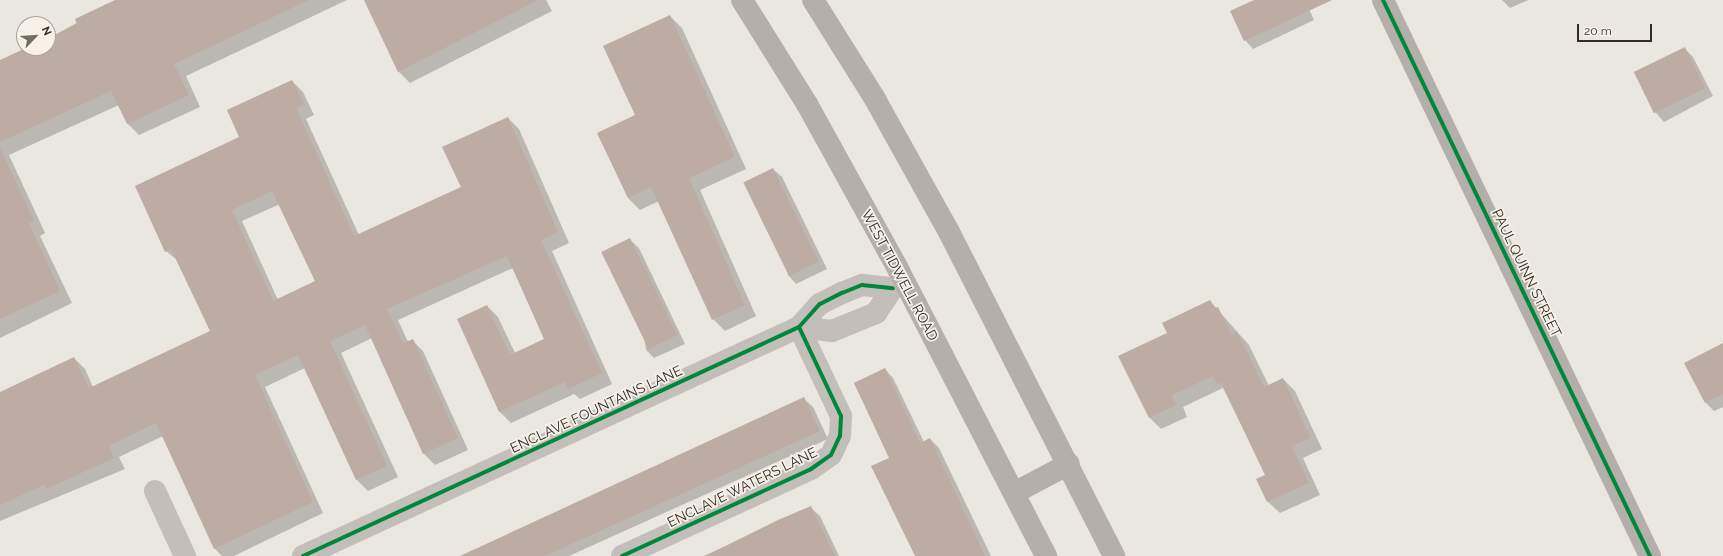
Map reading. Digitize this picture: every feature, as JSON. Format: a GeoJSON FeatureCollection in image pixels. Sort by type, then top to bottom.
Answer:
{"type":"FeatureCollection","features":[{"type":"Feature","properties":{"kind":"main road","name":"WEST TIDWELL ROAD"},"geometry":{"type":"LineString","coordinates":[[742,0],[807,104],[899,286],[1014,493],[1046,556]]}},
{"type":"Feature","properties":{"kind":"main road"},"geometry":{"type":"LineString","coordinates":[[813,0],[875,99],[949,232],[1069,464],[1114,556]]}},
{"type":"Feature","properties":{"kind":"main road","name":"PAUL QUINN STREET"},"geometry":{"type":"LineString","coordinates":[[1383,0],[1650,556]]}},
{"type":"Feature","properties":{"kind":"main road"},"geometry":{"type":"LineString","coordinates":[[1014,493],[1069,464]]}},
{"type":"Feature","properties":{"kind":"street","name":"ENCLAVE FOUNTAINS LANE"},"geometry":{"type":"LineString","coordinates":[[303,556],[799,327],[820,304],[862,285],[899,286]]}},
{"type":"Feature","properties":{"kind":"street"},"geometry":{"type":"LineString","coordinates":[[799,327],[832,331],[876,313],[899,286]]}},
{"type":"Feature","properties":{"kind":"street","name":"ENCLAVE WATERS LANE"},"geometry":{"type":"LineString","coordinates":[[622,556],[811,469],[831,456],[840,436],[842,416],[799,327]]}},
{"type":"Feature","properties":{"kind":"street"},"geometry":{"type":"LineString","coordinates":[[155,491],[185,556]]}},
{"type":"Feature","properties":{"kind":"building"},"geometry":{"type":"Polygon","coordinates":[[[115,0],[309,0],[174,64],[189,95],[127,124],[111,91],[0,142],[0,60],[16,53],[16,56],[56,56],[56,34],[77,24],[75,19],[115,0]]]}},
{"type":"Feature","properties":{"kind":"building"},"geometry":{"type":"Polygon","coordinates":[[[364,0],[538,0],[398,72],[364,0]]]}},
{"type":"Feature","properties":{"kind":"building"},"geometry":{"type":"Polygon","coordinates":[[[1254,0],[1332,0],[1244,41],[1230,11],[1254,0]]]}},
{"type":"Feature","properties":{"kind":"building"},"geometry":{"type":"Polygon","coordinates":[[[670,15],[735,157],[689,178],[745,305],[712,320],[651,187],[628,198],[597,133],[635,115],[603,46],[670,15]]]}},
{"type":"Feature","properties":{"kind":"building"},"geometry":{"type":"Polygon","coordinates":[[[1685,47],[1705,88],[1654,113],[1634,72],[1685,47]]]}},
{"type":"Feature","properties":{"kind":"building"},"geometry":{"type":"Polygon","coordinates":[[[292,80],[304,104],[296,108],[354,236],[461,187],[442,147],[508,117],[558,232],[541,240],[602,373],[568,389],[565,382],[499,412],[457,319],[487,305],[510,355],[544,339],[507,256],[387,309],[403,343],[413,339],[458,438],[423,454],[365,325],[330,341],[387,466],[356,480],[298,355],[255,375],[313,502],[214,549],[156,423],[109,446],[114,458],[46,489],[44,485],[0,505],[0,392],[74,357],[89,388],[210,331],[171,249],[165,252],[135,186],[239,137],[227,110],[292,80]],[[272,191],[232,210],[273,301],[315,281],[272,191]]]}},
{"type":"Feature","properties":{"kind":"building"},"geometry":{"type":"Polygon","coordinates":[[[0,148],[34,221],[29,223],[60,291],[0,319],[0,148]]]}},
{"type":"Feature","properties":{"kind":"building"},"geometry":{"type":"Polygon","coordinates":[[[773,168],[819,261],[789,276],[743,182],[773,168]]]}},
{"type":"Feature","properties":{"kind":"building"},"geometry":{"type":"Polygon","coordinates":[[[630,238],[677,335],[649,349],[601,252],[630,238]]]}},
{"type":"Feature","properties":{"kind":"building"},"geometry":{"type":"Polygon","coordinates":[[[1210,300],[1215,308],[1218,307],[1232,335],[1237,332],[1264,387],[1283,378],[1311,438],[1292,446],[1309,483],[1267,502],[1256,479],[1265,475],[1221,382],[1217,384],[1213,376],[1172,395],[1176,405],[1149,418],[1118,356],[1167,333],[1162,323],[1210,300]]]}},
{"type":"Feature","properties":{"kind":"building"},"geometry":{"type":"Polygon","coordinates":[[[1723,343],[1723,394],[1705,403],[1684,363],[1723,343]]]}},
{"type":"Feature","properties":{"kind":"building"},"geometry":{"type":"Polygon","coordinates":[[[885,368],[920,443],[930,438],[985,556],[915,556],[871,466],[889,458],[854,383],[885,368]]]}},
{"type":"Feature","properties":{"kind":"building"},"geometry":{"type":"Polygon","coordinates":[[[804,397],[820,431],[545,556],[460,556],[804,397]]]}},
{"type":"Feature","properties":{"kind":"building"},"geometry":{"type":"Polygon","coordinates":[[[811,506],[835,556],[705,556],[778,520],[811,506]]]}},
{"type":"Feature","properties":{"kind":"cycle path"},"geometry":{"type":"LineString","coordinates":[[1383,0],[1650,556]]}},
{"type":"Feature","properties":{"kind":"cycle path"},"geometry":{"type":"LineString","coordinates":[[303,556],[799,327],[820,304],[842,293],[862,285],[893,288]]}},
{"type":"Feature","properties":{"kind":"cycle path"},"geometry":{"type":"LineString","coordinates":[[622,556],[811,469],[831,455],[840,436],[841,416],[799,327]]}}]}
